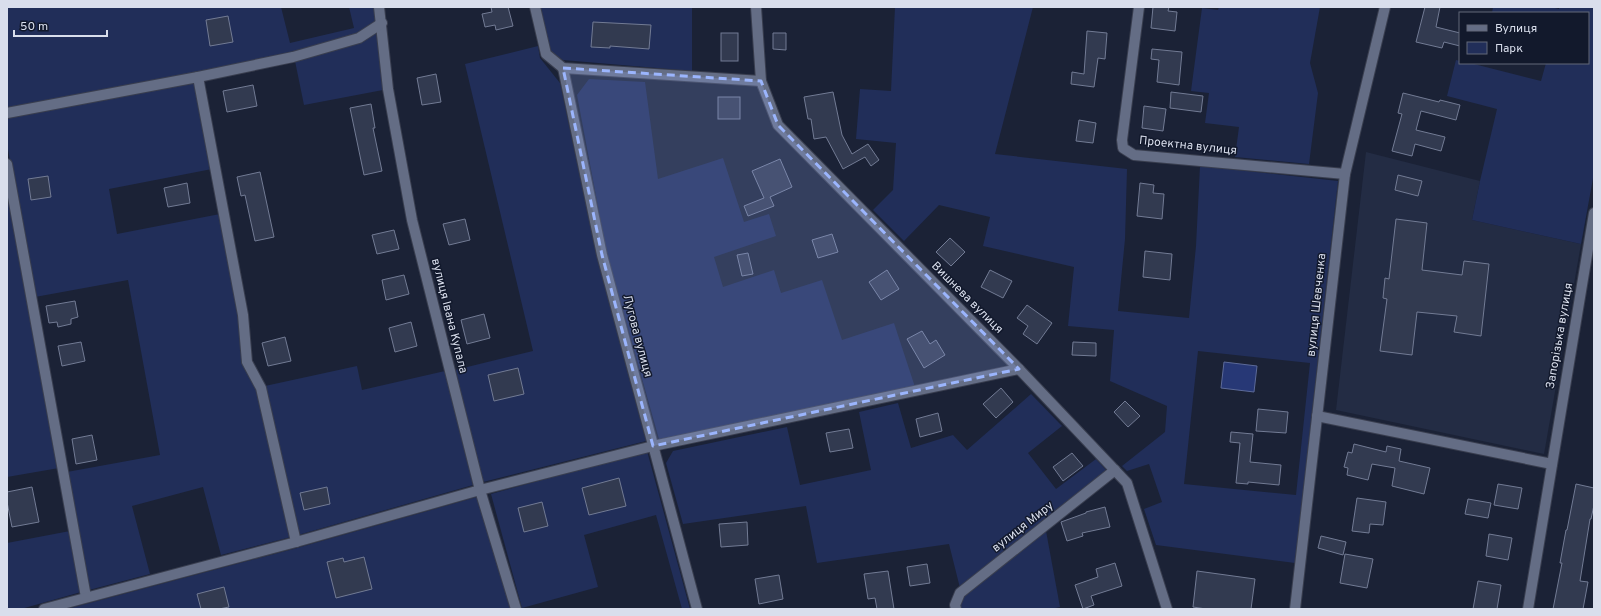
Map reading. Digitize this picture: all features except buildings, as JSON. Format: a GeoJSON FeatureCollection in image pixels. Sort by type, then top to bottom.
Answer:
{"type":"FeatureCollection","features":[{"type":"Feature","properties":{"kind":"street","name":"вулиця Івана Купала"},"geometry":{"type":"LineString","coordinates":[[379,7],[382,23],[388,89],[412,220],[480,490],[516,609]]}},
{"type":"Feature","properties":{"kind":"street"},"geometry":{"type":"LineString","coordinates":[[535,7],[546,54],[563,68],[761,81]]}},
{"type":"Feature","properties":{"kind":"street","name":"Вишнева вулиця"},"geometry":{"type":"LineString","coordinates":[[756,7],[761,81],[778,125],[1019,369],[1127,483],[1167,609]]}},
{"type":"Feature","properties":{"kind":"street","name":"Проектна вулиця"},"geometry":{"type":"LineString","coordinates":[[1139,7],[1122,140],[1123,148],[1134,155],[1345,174]]}},
{"type":"Feature","properties":{"kind":"street","name":"вулиця Шевченка"},"geometry":{"type":"LineString","coordinates":[[1295,609],[1345,174],[1385,7]]}},
{"type":"Feature","properties":{"kind":"street"},"geometry":{"type":"LineString","coordinates":[[7,113],[198,77],[293,57],[359,38],[382,23]]}},
{"type":"Feature","properties":{"kind":"street","name":"Лугова вулиця"},"geometry":{"type":"LineString","coordinates":[[563,68],[602,255],[697,609]]}},
{"type":"Feature","properties":{"kind":"street"},"geometry":{"type":"LineString","coordinates":[[198,77],[244,315],[247,362],[261,388],[296,542]]}},
{"type":"Feature","properties":{"kind":"street"},"geometry":{"type":"LineString","coordinates":[[7,164],[86,597]]}},
{"type":"Feature","properties":{"kind":"street","name":"Запорізька вулиця"},"geometry":{"type":"LineString","coordinates":[[1528,609],[1594,213]]}},
{"type":"Feature","properties":{"kind":"street"},"geometry":{"type":"LineString","coordinates":[[44,609],[296,542],[480,490],[653,446],[1019,369]]}},
{"type":"Feature","properties":{"kind":"street"},"geometry":{"type":"LineString","coordinates":[[1317,416],[1552,464]]}},
{"type":"Feature","properties":{"kind":"street","name":"вулиця Миру"},"geometry":{"type":"LineString","coordinates":[[956,609],[955,605],[960,593],[1115,470]]}},
{"type":"Feature","properties":{"kind":"highlighted area"},"geometry":{"type":"Polygon","coordinates":[[[563,68],[761,81],[778,125],[1019,369],[653,446],[602,255],[563,68]]]}},
{"type":"Feature","properties":{"kind":"shaded area"},"geometry":{"type":"Polygon","coordinates":[[[1366,152],[1480,181],[1472,220],[1581,244],[1544,454],[1336,410],[1366,152]]]}},
{"type":"Feature","properties":{"kind":"shaded area"},"geometry":{"type":"Polygon","coordinates":[[[1224,362],[1257,366],[1254,392],[1221,388],[1224,362]]]}},
{"type":"Feature","properties":{"kind":"green space"},"geometry":{"type":"Polygon","coordinates":[[[7,7],[281,7],[290,43],[354,28],[349,7],[374,7],[376,22],[358,34],[293,53],[197,74],[7,109],[7,7]]]}},
{"type":"Feature","properties":{"kind":"green space"},"geometry":{"type":"Polygon","coordinates":[[[540,7],[692,7],[692,71],[563,60],[550,51],[540,7]]]}},
{"type":"Feature","properties":{"kind":"green space"},"geometry":{"type":"Polygon","coordinates":[[[895,7],[1033,7],[995,154],[1127,169],[1125,239],[1118,311],[1189,318],[1196,246],[1200,166],[1338,181],[1295,563],[1156,545],[1144,509],[1162,502],[1149,464],[1127,471],[1122,466],[1165,432],[1167,406],[1110,381],[1114,330],[1068,326],[1074,267],[983,246],[990,217],[939,205],[904,241],[873,210],[893,190],[896,143],[856,139],[860,89],[891,91],[895,7]],[[1198,351],[1184,484],[1296,495],[1310,363],[1198,351]]]}},
{"type":"Feature","properties":{"kind":"green space"},"geometry":{"type":"Polygon","coordinates":[[[1219,7],[1320,7],[1310,63],[1318,93],[1309,164],[1235,157],[1239,127],[1205,123],[1209,93],[1191,91],[1202,8],[1218,10],[1219,7]]]}},
{"type":"Feature","properties":{"kind":"green space"},"geometry":{"type":"Polygon","coordinates":[[[1493,7],[1551,7],[1559,9],[1559,7],[1594,7],[1594,173],[1581,244],[1472,220],[1497,109],[1447,96],[1456,60],[1459,61],[1459,64],[1474,64],[1541,81],[1546,64],[1589,64],[1589,12],[1492,12],[1493,7]]]}},
{"type":"Feature","properties":{"kind":"green space"},"geometry":{"type":"Polygon","coordinates":[[[377,31],[383,90],[304,105],[295,61],[377,31]]]}},
{"type":"Feature","properties":{"kind":"green space"},"geometry":{"type":"Polygon","coordinates":[[[538,46],[540,58],[560,83],[597,256],[646,441],[483,482],[455,370],[533,351],[465,64],[538,46]]]}},
{"type":"Feature","properties":{"kind":"green space"},"geometry":{"type":"Polygon","coordinates":[[[589,79],[645,82],[658,179],[723,158],[744,222],[769,214],[776,236],[714,257],[723,287],[774,270],[781,293],[822,280],[842,340],[894,323],[915,387],[659,439],[607,254],[577,95],[589,79]]]}},
{"type":"Feature","properties":{"kind":"green space"},"geometry":{"type":"Polygon","coordinates":[[[195,82],[212,169],[109,189],[117,234],[220,214],[257,389],[291,537],[221,555],[203,487],[132,506],[150,574],[89,590],[67,472],[160,455],[128,280],[35,297],[7,144],[7,117],[195,82]]]}},
{"type":"Feature","properties":{"kind":"green space"},"geometry":{"type":"Polygon","coordinates":[[[7,185],[59,468],[7,477],[7,185]]]}},
{"type":"Feature","properties":{"kind":"green space"},"geometry":{"type":"Polygon","coordinates":[[[357,366],[362,390],[445,371],[473,485],[298,535],[265,386],[357,366]]]}},
{"type":"Feature","properties":{"kind":"green space"},"geometry":{"type":"Polygon","coordinates":[[[1031,394],[1062,426],[1028,453],[1056,489],[1096,459],[1107,471],[960,588],[949,544],[817,563],[806,506],[683,524],[666,463],[673,451],[787,427],[800,485],[871,470],[859,412],[898,403],[911,448],[953,435],[967,450],[1031,394]]]}},
{"type":"Feature","properties":{"kind":"green space"},"geometry":{"type":"Polygon","coordinates":[[[647,451],[690,609],[682,609],[656,515],[584,535],[598,587],[522,608],[491,494],[647,451]]]}},
{"type":"Feature","properties":{"kind":"green space"},"geometry":{"type":"Polygon","coordinates":[[[477,497],[511,609],[67,609],[297,548],[477,497]]]}},
{"type":"Feature","properties":{"kind":"green space"},"geometry":{"type":"Polygon","coordinates":[[[70,531],[81,592],[21,609],[7,609],[7,543],[70,531]]]}},
{"type":"Feature","properties":{"kind":"green space"},"geometry":{"type":"Polygon","coordinates":[[[1046,531],[1060,607],[1051,609],[960,609],[959,605],[963,596],[1046,531]]]}}]}
